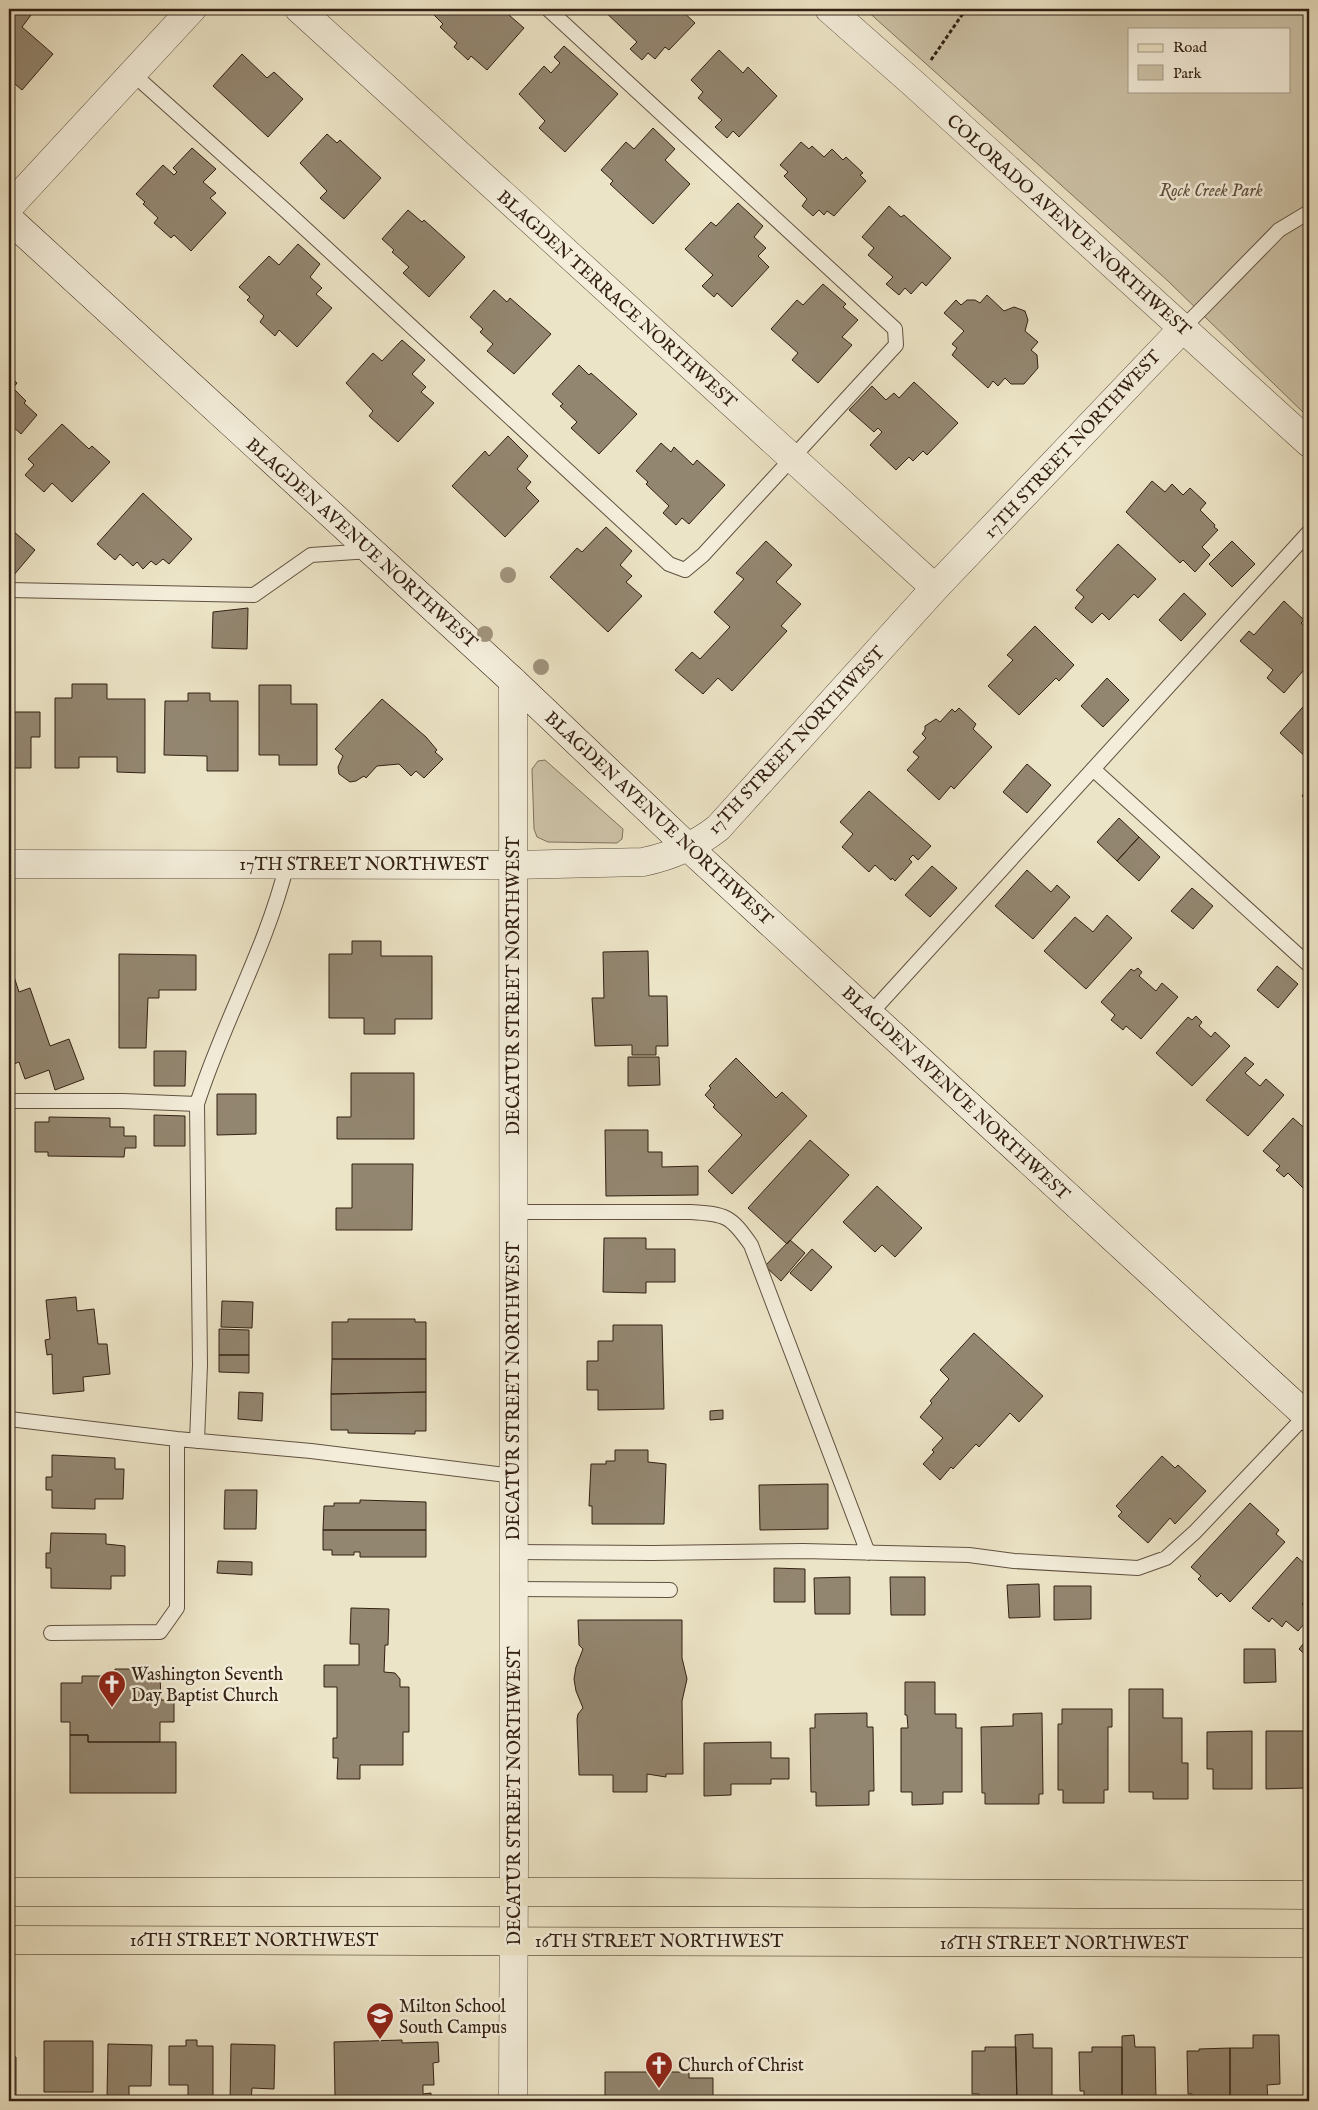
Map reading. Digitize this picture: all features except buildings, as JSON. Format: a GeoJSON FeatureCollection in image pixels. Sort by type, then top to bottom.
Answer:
{"type":"FeatureCollection","features":[{"type":"Feature","properties":{"kind":"main road"},"geometry":{"type":"LineString","coordinates":[[9,1892],[666,1892],[1309,1895]]}},
{"type":"Feature","properties":{"kind":"main road","name":"16TH STREET NORTHWEST"},"geometry":{"type":"LineString","coordinates":[[9,1940],[1309,1943]]}},
{"type":"Feature","properties":{"kind":"street"},"geometry":{"type":"LineString","coordinates":[[9,206],[192,9]]}},
{"type":"Feature","properties":{"kind":"street","name":"BLAGDEN TERRACE NORTHWEST"},"geometry":{"type":"LineString","coordinates":[[299,9],[935,588]]}},
{"type":"Feature","properties":{"kind":"street","name":"COLORADO AVENUE NORTHWEST"},"geometry":{"type":"LineString","coordinates":[[829,9],[1309,443]]}},
{"type":"Feature","properties":{"kind":"street","name":"BLAGDEN AVENUE NORTHWEST"},"geometry":{"type":"LineString","coordinates":[[9,219],[513,681],[689,848],[1308,1416]]}},
{"type":"Feature","properties":{"kind":"street","name":"17TH STREET NORTHWEST"},"geometry":{"type":"LineString","coordinates":[[9,864],[513,865],[643,862],[659,859],[689,848],[718,828],[935,588],[1183,328]]}},
{"type":"Feature","properties":{"kind":"street","name":"DECATUR STREET NORTHWEST"},"geometry":{"type":"LineString","coordinates":[[513,681],[513,2101]]}},
{"type":"Feature","properties":{"kind":"lane"},"geometry":{"type":"LineString","coordinates":[[132,73],[292,217],[669,564],[685,570],[702,555],[896,345],[895,330],[548,9]]}},
{"type":"Feature","properties":{"kind":"lane"},"geometry":{"type":"LineString","coordinates":[[1183,328],[1279,230],[1309,212]]}},
{"type":"Feature","properties":{"kind":"lane"},"geometry":{"type":"LineString","coordinates":[[870,1014],[1309,532]]}},
{"type":"Feature","properties":{"kind":"lane"},"geometry":{"type":"LineString","coordinates":[[9,590],[254,595],[311,555],[371,551]]}},
{"type":"Feature","properties":{"kind":"lane"},"geometry":{"type":"LineString","coordinates":[[1093,769],[1309,965]]}},
{"type":"Feature","properties":{"kind":"lane"},"geometry":{"type":"LineString","coordinates":[[197,1441],[200,1355],[197,1104],[209,1066],[248,977],[276,905],[287,864]]}},
{"type":"Feature","properties":{"kind":"lane"},"geometry":{"type":"LineString","coordinates":[[9,1101],[122,1101],[197,1104]]}},
{"type":"Feature","properties":{"kind":"lane"},"geometry":{"type":"LineString","coordinates":[[513,1212],[714,1213],[736,1222],[751,1244],[868,1553]]}},
{"type":"Feature","properties":{"kind":"lane"},"geometry":{"type":"LineString","coordinates":[[514,1552],[969,1555],[1014,1561],[1138,1568],[1166,1558],[1195,1532],[1308,1416]]}},
{"type":"Feature","properties":{"kind":"lane"},"geometry":{"type":"LineString","coordinates":[[9,1419],[177,1439],[311,1451],[514,1476]]}},
{"type":"Feature","properties":{"kind":"lane"},"geometry":{"type":"LineString","coordinates":[[51,1633],[160,1632],[177,1608],[177,1439]]}},
{"type":"Feature","properties":{"kind":"lane"},"geometry":{"type":"LineString","coordinates":[[514,1589],[670,1590]]}},
{"type":"Feature","properties":{"kind":"path"},"geometry":{"type":"LineString","coordinates":[[914,84],[966,9]]}},
{"type":"Feature","properties":{"kind":"green space","name":"Rock Creek Park"},"geometry":{"type":"Polygon","coordinates":[[[865,9],[1309,9],[1309,418],[1168,281],[865,9]]]}},
{"type":"Feature","properties":{"kind":"green space"},"geometry":{"type":"Polygon","coordinates":[[[545,760],[623,829],[622,839],[617,843],[548,842],[537,837],[534,829],[532,769],[538,761],[545,760]]]}},
{"type":"Feature","properties":{"kind":"place","name":"Washington Seventh Day Baptist Church"},"geometry":{"type":"Point","coordinates":[112,1708]}},
{"type":"Feature","properties":{"kind":"place","name":"Milton School South Campus"},"geometry":{"type":"Point","coordinates":[380,2040]}},
{"type":"Feature","properties":{"kind":"place","name":"Church of Christ"},"geometry":{"type":"Point","coordinates":[659,2089]}}]}
